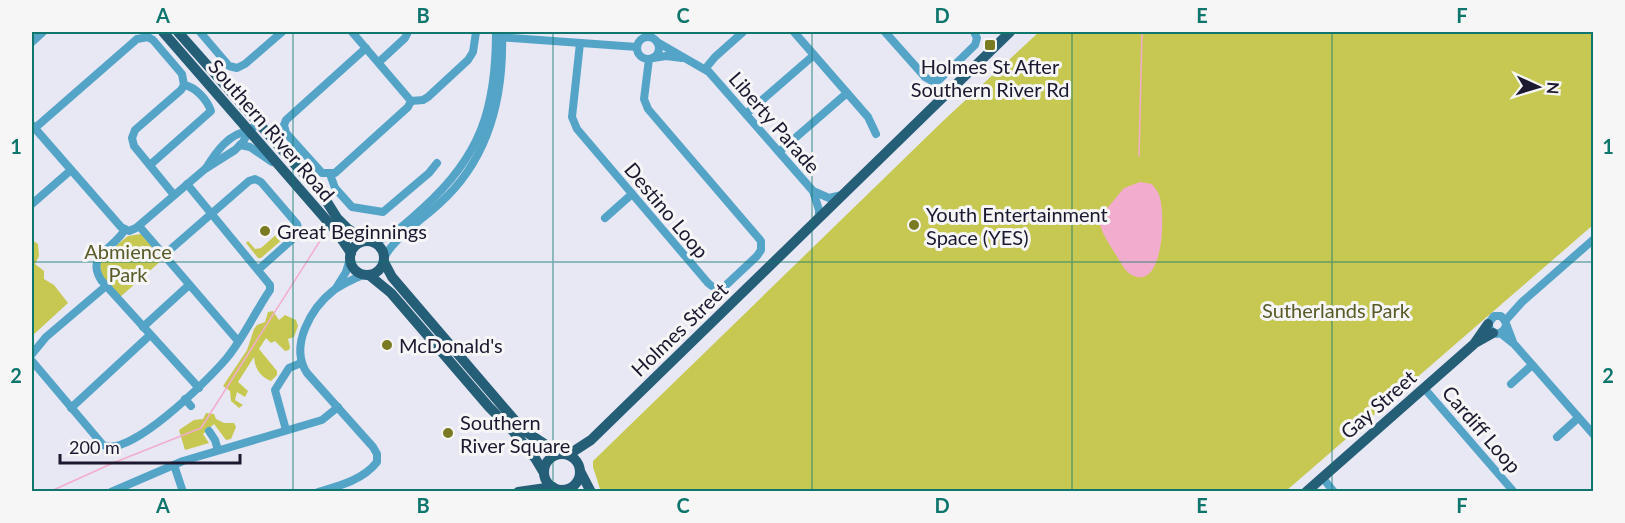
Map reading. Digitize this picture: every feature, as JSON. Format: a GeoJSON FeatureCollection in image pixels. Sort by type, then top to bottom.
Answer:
{"type":"FeatureCollection","features":[{"type":"Feature","properties":{"kind":"main road","name":"Southern River Road"},"geometry":{"type":"LineString","coordinates":[[163,32],[336,231],[351,256]]}},
{"type":"Feature","properties":{"kind":"main road","name":"Southern River Road"},"geometry":{"type":"LineString","coordinates":[[178,32],[299,169],[317,186],[337,218],[348,229],[370,242]]}},
{"type":"Feature","properties":{"kind":"main road","name":"Holmes Street"},"geometry":{"type":"LineString","coordinates":[[562,454],[571,453],[591,440],[1010,32]]}},
{"type":"Feature","properties":{"kind":"main road","name":"Holmes Street"},"geometry":{"type":"LineString","coordinates":[[793,244],[810,233],[851,194],[877,162]]}},
{"type":"Feature","properties":{"kind":"main road"},"geometry":{"type":"LineString","coordinates":[[558,489],[513,431],[495,414],[391,293],[354,269],[351,256],[355,246],[370,242],[381,249],[392,277],[524,430],[562,454],[575,459],[591,492]]}},
{"type":"Feature","properties":{"kind":"main road"},"geometry":{"type":"LineString","coordinates":[[366,275],[377,272],[384,260]]}},
{"type":"Feature","properties":{"kind":"main road","name":"Gay Street"},"geometry":{"type":"LineString","coordinates":[[1305,492],[1498,325]]}},
{"type":"Feature","properties":{"kind":"main road","name":"Holmes Street"},"geometry":{"type":"LineString","coordinates":[[580,468],[591,440]]}},
{"type":"Feature","properties":{"kind":"main road"},"geometry":{"type":"LineString","coordinates":[[531,489],[545,474],[548,460],[562,454]]}},
{"type":"Feature","properties":{"kind":"main road"},"geometry":{"type":"LineString","coordinates":[[518,492],[531,489],[566,489],[574,486],[579,479],[580,468]]}},
{"type":"Feature","properties":{"kind":"street"},"geometry":{"type":"LineString","coordinates":[[32,42],[43,32]]}},
{"type":"Feature","properties":{"kind":"street"},"geometry":{"type":"LineString","coordinates":[[200,32],[229,66],[237,68],[245,64],[282,32]]}},
{"type":"Feature","properties":{"kind":"street"},"geometry":{"type":"LineString","coordinates":[[352,32],[411,101]]}},
{"type":"Feature","properties":{"kind":"street"},"geometry":{"type":"LineString","coordinates":[[379,62],[405,38],[408,32]]}},
{"type":"Feature","properties":{"kind":"street"},"geometry":{"type":"LineString","coordinates":[[411,101],[428,97],[468,60],[473,52],[476,32]]}},
{"type":"Feature","properties":{"kind":"street"},"geometry":{"type":"LineString","coordinates":[[705,69],[715,57],[744,32]]}},
{"type":"Feature","properties":{"kind":"street"},"geometry":{"type":"LineString","coordinates":[[794,32],[868,117],[876,134]]}},
{"type":"Feature","properties":{"kind":"street"},"geometry":{"type":"LineString","coordinates":[[885,32],[920,73],[928,80],[935,81],[939,80],[975,45],[977,38],[974,32]]}},
{"type":"Feature","properties":{"kind":"street"},"geometry":{"type":"LineString","coordinates":[[499,34],[637,47]]}},
{"type":"Feature","properties":{"kind":"street"},"geometry":{"type":"LineString","coordinates":[[370,242],[392,235],[453,179],[471,153],[491,98],[499,34]]}},
{"type":"Feature","properties":{"kind":"street"},"geometry":{"type":"LineString","coordinates":[[384,260],[390,247],[443,200],[473,164],[492,122],[501,83],[499,34]]}},
{"type":"Feature","properties":{"kind":"street"},"geometry":{"type":"LineString","coordinates":[[174,195],[134,146],[132,138],[135,130],[184,85],[182,74],[153,40],[144,36],[137,39],[33,126],[120,226],[129,231],[139,226],[205,169],[225,158],[240,145],[249,131],[258,123]]}},
{"type":"Feature","properties":{"kind":"street"},"geometry":{"type":"LineString","coordinates":[[653,37],[658,50],[650,58],[640,56],[637,47],[640,40],[653,37]]}},
{"type":"Feature","properties":{"kind":"street","name":"Liberty Parade"},"geometry":{"type":"LineString","coordinates":[[653,37],[705,69],[813,191],[828,198],[842,194]]}},
{"type":"Feature","properties":{"kind":"street","name":"Destino Loop"},"geometry":{"type":"LineString","coordinates":[[580,43],[572,117],[577,129],[708,283],[715,288],[724,287],[761,250],[761,241],[648,109],[644,99],[650,58]]}},
{"type":"Feature","properties":{"kind":"street"},"geometry":{"type":"LineString","coordinates":[[366,48],[286,120],[284,125],[286,133],[322,173],[335,173],[408,107],[411,101]]}},
{"type":"Feature","properties":{"kind":"street"},"geometry":{"type":"LineString","coordinates":[[746,114],[814,55]]}},
{"type":"Feature","properties":{"kind":"street","name":"Liberty Parade"},"geometry":{"type":"LineString","coordinates":[[650,58],[666,56],[685,58]]}},
{"type":"Feature","properties":{"kind":"street"},"geometry":{"type":"LineString","coordinates":[[150,165],[211,111],[210,106],[194,88],[184,85]]}},
{"type":"Feature","properties":{"kind":"street"},"geometry":{"type":"LineString","coordinates":[[779,152],[847,93]]}},
{"type":"Feature","properties":{"kind":"street"},"geometry":{"type":"LineString","coordinates":[[205,169],[221,147],[235,135],[249,131]]}},
{"type":"Feature","properties":{"kind":"street"},"geometry":{"type":"LineString","coordinates":[[240,145],[258,151],[280,167]]}},
{"type":"Feature","properties":{"kind":"street"},"geometry":{"type":"LineString","coordinates":[[330,174],[335,188],[352,207],[383,212],[429,174],[436,163]]}},
{"type":"Feature","properties":{"kind":"street"},"geometry":{"type":"LineString","coordinates":[[32,204],[71,170]]}},
{"type":"Feature","properties":{"kind":"street"},"geometry":{"type":"LineString","coordinates":[[164,255],[249,181],[255,179],[261,182],[297,224],[299,231],[259,269]]}},
{"type":"Feature","properties":{"kind":"street"},"geometry":{"type":"LineString","coordinates":[[32,361],[103,446],[116,448],[142,435],[188,403],[198,388],[227,358],[270,290],[269,282],[259,269],[187,184]]}},
{"type":"Feature","properties":{"kind":"street"},"geometry":{"type":"LineString","coordinates":[[813,191],[819,218]]}},
{"type":"Feature","properties":{"kind":"street"},"geometry":{"type":"LineString","coordinates":[[605,219],[632,194]]}},
{"type":"Feature","properties":{"kind":"street"},"geometry":{"type":"LineString","coordinates":[[139,226],[238,341]]}},
{"type":"Feature","properties":{"kind":"street"},"geometry":{"type":"LineString","coordinates":[[125,229],[122,235],[99,257],[95,264],[96,273],[198,388]]}},
{"type":"Feature","properties":{"kind":"street","name":"Gay Street"},"geometry":{"type":"LineString","coordinates":[[1498,325],[1593,239]]}},
{"type":"Feature","properties":{"kind":"street"},"geometry":{"type":"LineString","coordinates":[[336,289],[351,256]]}},
{"type":"Feature","properties":{"kind":"street"},"geometry":{"type":"LineString","coordinates":[[318,492],[352,481],[372,469],[377,462],[377,454],[373,447],[307,373],[301,363],[301,343],[311,316],[322,301],[336,289],[366,275]]}},
{"type":"Feature","properties":{"kind":"street"},"geometry":{"type":"LineString","coordinates":[[143,327],[189,285]]}},
{"type":"Feature","properties":{"kind":"street"},"geometry":{"type":"LineString","coordinates":[[32,354],[46,338],[106,286]]}},
{"type":"Feature","properties":{"kind":"street"},"geometry":{"type":"LineString","coordinates":[[1498,325],[1593,435]]}},
{"type":"Feature","properties":{"kind":"street"},"geometry":{"type":"LineString","coordinates":[[71,408],[150,335]]}},
{"type":"Feature","properties":{"kind":"street"},"geometry":{"type":"LineString","coordinates":[[286,430],[275,390],[291,366],[301,363]]}},
{"type":"Feature","properties":{"kind":"street"},"geometry":{"type":"LineString","coordinates":[[1511,384],[1532,365]]}},
{"type":"Feature","properties":{"kind":"street","name":"Cardiff Loop"},"geometry":{"type":"LineString","coordinates":[[1424,388],[1514,492]]}},
{"type":"Feature","properties":{"kind":"street"},"geometry":{"type":"LineString","coordinates":[[111,492],[127,488],[174,465],[322,420],[338,407]]}},
{"type":"Feature","properties":{"kind":"street"},"geometry":{"type":"LineString","coordinates":[[1557,437],[1578,418]]}},
{"type":"Feature","properties":{"kind":"street"},"geometry":{"type":"LineString","coordinates":[[209,431],[218,450]]}},
{"type":"Feature","properties":{"kind":"street"},"geometry":{"type":"LineString","coordinates":[[174,465],[183,492]]}},
{"type":"Feature","properties":{"kind":"street"},"geometry":{"type":"LineString","coordinates":[[1322,477],[1334,492]]}},
{"type":"Feature","properties":{"kind":"green space","name":"Sutherlands Park"},"geometry":{"type":"Polygon","coordinates":[[[1039,32],[1593,32],[1593,225],[1286,491],[601,492],[593,461],[943,121],[1039,32]]]}},
{"type":"Feature","properties":{"kind":"green space"},"geometry":{"type":"Polygon","coordinates":[[[286,222],[292,228],[291,232],[261,258],[258,258],[246,243],[248,241],[255,249],[261,248],[287,225],[286,222]]]}},
{"type":"Feature","properties":{"kind":"green space","name":"Abmience Park"},"geometry":{"type":"Polygon","coordinates":[[[141,234],[162,260],[119,298],[102,278],[100,264],[102,257],[128,236],[141,234]]]}},
{"type":"Feature","properties":{"kind":"green space"},"geometry":{"type":"Polygon","coordinates":[[[32,240],[38,244],[39,256],[35,264],[44,271],[44,279],[54,285],[68,303],[32,336],[32,240]]]}},
{"type":"Feature","properties":{"kind":"green space"},"geometry":{"type":"Polygon","coordinates":[[[273,311],[279,320],[285,315],[296,320],[298,326],[294,337],[288,339],[289,350],[285,351],[275,341],[271,343],[266,338],[259,349],[277,371],[277,375],[271,381],[263,377],[254,357],[238,382],[248,391],[245,397],[237,392],[235,400],[243,405],[239,408],[231,401],[230,391],[223,386],[247,350],[254,329],[265,322],[268,312],[273,311]]]}},
{"type":"Feature","properties":{"kind":"green space"},"geometry":{"type":"Polygon","coordinates":[[[206,413],[214,414],[216,419],[224,423],[234,423],[236,427],[231,439],[226,440],[214,424],[203,434],[209,443],[185,450],[179,430],[194,420],[203,419],[206,413]]]}},
{"type":"Feature","properties":{"kind":"shaded area"},"geometry":{"type":"Polygon","coordinates":[[[1140,182],[1152,184],[1157,191],[1162,217],[1160,249],[1156,263],[1150,273],[1141,277],[1130,274],[1124,268],[1105,237],[1099,218],[1124,188],[1140,182]]]}},
{"type":"Feature","properties":{"kind":"waterway"},"geometry":{"type":"LineString","coordinates":[[1139,156],[1142,32]]}},
{"type":"Feature","properties":{"kind":"waterway"},"geometry":{"type":"LineString","coordinates":[[49,492],[113,463],[201,428],[325,233]]}},
{"type":"Feature","properties":{"kind":"place","name":"Holmes St After Southern River Rd"},"geometry":{"type":"Point","coordinates":[990,45]}},
{"type":"Feature","properties":{"kind":"place","name":"Youth Entertainment Space (YES)"},"geometry":{"type":"Point","coordinates":[914,225]}},
{"type":"Feature","properties":{"kind":"place","name":"Great Beginnings"},"geometry":{"type":"Point","coordinates":[265,231]}},
{"type":"Feature","properties":{"kind":"place","name":"McDonald's"},"geometry":{"type":"Point","coordinates":[387,345]}},
{"type":"Feature","properties":{"kind":"place","name":"Southern River Square"},"geometry":{"type":"Point","coordinates":[448,433]}}]}
